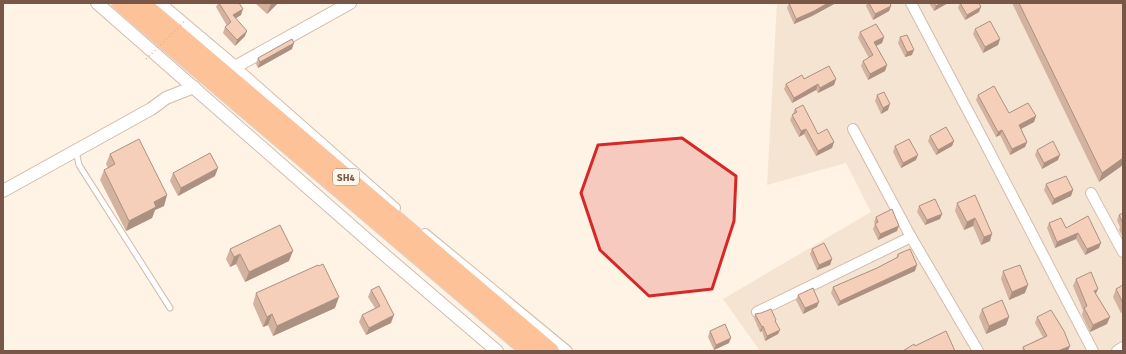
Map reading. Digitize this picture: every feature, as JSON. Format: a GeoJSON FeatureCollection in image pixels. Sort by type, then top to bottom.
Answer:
{"type":"FeatureCollection","features":[{"type":"Feature","properties":{"kind":"highway","name":"SH4"},"geometry":{"type":"LineString","coordinates":[[120,3],[529,351]]}},
{"type":"Feature","properties":{"kind":"highway","name":"SH4"},"geometry":{"type":"LineString","coordinates":[[142,3],[551,351]]}},
{"type":"Feature","properties":{"kind":"street"},"geometry":{"type":"LineString","coordinates":[[97,3],[387,257],[497,351]]}},
{"type":"Feature","properties":{"kind":"street"},"geometry":{"type":"LineString","coordinates":[[158,3],[234,67],[409,220],[567,351]]}},
{"type":"Feature","properties":{"kind":"street"},"geometry":{"type":"LineString","coordinates":[[234,67],[350,3]]}},
{"type":"Feature","properties":{"kind":"street"},"geometry":{"type":"LineString","coordinates":[[911,3],[1093,351]]}},
{"type":"Feature","properties":{"kind":"street"},"geometry":{"type":"LineString","coordinates":[[3,191],[151,109],[166,98],[194,87]]}},
{"type":"Feature","properties":{"kind":"street"},"geometry":{"type":"LineString","coordinates":[[852,129],[911,237],[978,351]]}},
{"type":"Feature","properties":{"kind":"street"},"geometry":{"type":"LineString","coordinates":[[1091,193],[1123,252]]}},
{"type":"Feature","properties":{"kind":"street"},"geometry":{"type":"LineString","coordinates":[[757,312],[911,237]]}},
{"type":"Feature","properties":{"kind":"street"},"geometry":{"type":"LineString","coordinates":[[1117,351],[1123,347]]}},
{"type":"Feature","properties":{"kind":"lane"},"geometry":{"type":"LineString","coordinates":[[76,151],[79,165],[170,308]]}},
{"type":"Feature","properties":{"kind":"path"},"geometry":{"type":"LineString","coordinates":[[146,59],[185,21]]}},
{"type":"Feature","properties":{"kind":"highlighted area"},"geometry":{"type":"Polygon","coordinates":[[[682,138],[736,176],[734,221],[712,289],[649,296],[600,250],[581,193],[598,145],[682,138]]]}},
{"type":"Feature","properties":{"kind":"shaded area"},"geometry":{"type":"Polygon","coordinates":[[[777,3],[1123,3],[1123,351],[760,351],[723,299],[871,212],[846,163],[767,185],[777,3]]]}},
{"type":"Feature","properties":{"kind":"building"},"geometry":{"type":"Polygon","coordinates":[[[219,3],[239,3],[243,9],[233,15],[247,31],[237,40],[225,27],[231,22],[219,3]]]}},
{"type":"Feature","properties":{"kind":"building"},"geometry":{"type":"Polygon","coordinates":[[[789,3],[828,3],[796,19],[789,3]]]}},
{"type":"Feature","properties":{"kind":"building"},"geometry":{"type":"Polygon","coordinates":[[[869,3],[890,3],[891,6],[875,14],[869,3]]]}},
{"type":"Feature","properties":{"kind":"building"},"geometry":{"type":"Polygon","coordinates":[[[960,3],[979,3],[981,7],[967,15],[960,3]]]}},
{"type":"Feature","properties":{"kind":"building"},"geometry":{"type":"Polygon","coordinates":[[[1019,3],[1123,3],[1123,158],[1102,173],[1019,3]]]}},
{"type":"Feature","properties":{"kind":"building"},"geometry":{"type":"Polygon","coordinates":[[[990,21],[1000,39],[985,47],[975,29],[990,21]]]}},
{"type":"Feature","properties":{"kind":"building"},"geometry":{"type":"Polygon","coordinates":[[[876,24],[884,37],[874,42],[887,65],[870,74],[863,61],[873,55],[860,32],[876,24]]]}},
{"type":"Feature","properties":{"kind":"building"},"geometry":{"type":"Polygon","coordinates":[[[907,35],[914,50],[907,52],[900,37],[907,35]]]}},
{"type":"Feature","properties":{"kind":"building"},"geometry":{"type":"Polygon","coordinates":[[[292,39],[294,43],[260,62],[258,58],[292,39]]]}},
{"type":"Feature","properties":{"kind":"building"},"geometry":{"type":"Polygon","coordinates":[[[829,66],[836,79],[820,88],[818,84],[794,98],[786,84],[802,75],[804,79],[829,66]]]}},
{"type":"Feature","properties":{"kind":"building"},"geometry":{"type":"Polygon","coordinates":[[[994,86],[1009,113],[1028,103],[1036,116],[1019,125],[1027,142],[1012,149],[1002,130],[998,132],[978,95],[994,86]]]}},
{"type":"Feature","properties":{"kind":"building"},"geometry":{"type":"Polygon","coordinates":[[[884,92],[890,104],[883,108],[877,95],[884,92]]]}},
{"type":"Feature","properties":{"kind":"building"},"geometry":{"type":"Polygon","coordinates":[[[803,105],[818,134],[827,129],[834,142],[818,151],[806,129],[801,131],[792,115],[797,112],[795,109],[803,105]]]}},
{"type":"Feature","properties":{"kind":"building"},"geometry":{"type":"Polygon","coordinates":[[[946,127],[954,141],[938,150],[930,136],[946,127]]]}},
{"type":"Feature","properties":{"kind":"building"},"geometry":{"type":"Polygon","coordinates":[[[139,139],[167,195],[154,202],[156,207],[129,221],[104,170],[115,164],[110,154],[139,139]]]}},
{"type":"Feature","properties":{"kind":"building"},"geometry":{"type":"Polygon","coordinates":[[[909,139],[918,155],[903,163],[895,146],[909,139]]]}},
{"type":"Feature","properties":{"kind":"building"},"geometry":{"type":"Polygon","coordinates":[[[1053,141],[1060,155],[1044,163],[1037,150],[1053,141]]]}},
{"type":"Feature","properties":{"kind":"building"},"geometry":{"type":"Polygon","coordinates":[[[210,153],[218,168],[181,188],[173,173],[210,153]]]}},
{"type":"Feature","properties":{"kind":"building"},"geometry":{"type":"Polygon","coordinates":[[[1066,176],[1073,190],[1054,199],[1046,184],[1066,176]]]}},
{"type":"Feature","properties":{"kind":"building"},"geometry":{"type":"Polygon","coordinates":[[[975,195],[992,234],[984,237],[975,218],[967,222],[957,203],[975,195]]]}},
{"type":"Feature","properties":{"kind":"building"},"geometry":{"type":"Polygon","coordinates":[[[935,199],[942,214],[927,220],[919,206],[935,199]]]}},
{"type":"Feature","properties":{"kind":"building"},"geometry":{"type":"Polygon","coordinates":[[[892,209],[899,226],[880,234],[875,224],[878,222],[876,217],[892,209]]]}},
{"type":"Feature","properties":{"kind":"building"},"geometry":{"type":"Polygon","coordinates":[[[1123,213],[1123,223],[1119,215],[1123,213]]]}},
{"type":"Feature","properties":{"kind":"building"},"geometry":{"type":"Polygon","coordinates":[[[1088,216],[1101,243],[1087,249],[1078,233],[1057,242],[1049,223],[1061,218],[1066,228],[1088,216]]]}},
{"type":"Feature","properties":{"kind":"building"},"geometry":{"type":"Polygon","coordinates":[[[280,225],[293,251],[249,272],[240,254],[234,257],[230,249],[280,225]]]}},
{"type":"Feature","properties":{"kind":"building"},"geometry":{"type":"Polygon","coordinates":[[[824,243],[832,259],[819,265],[812,249],[824,243]]]}},
{"type":"Feature","properties":{"kind":"building"},"geometry":{"type":"Polygon","coordinates":[[[910,249],[917,265],[840,301],[833,287],[877,268],[898,257],[898,254],[910,249]]]}},
{"type":"Feature","properties":{"kind":"building"},"geometry":{"type":"Polygon","coordinates":[[[323,264],[339,297],[277,326],[272,314],[267,317],[256,293],[323,264]]]}},
{"type":"Feature","properties":{"kind":"building"},"geometry":{"type":"Polygon","coordinates":[[[1020,265],[1028,285],[1012,292],[1003,271],[1020,265]]]}},
{"type":"Feature","properties":{"kind":"building"},"geometry":{"type":"Polygon","coordinates":[[[1091,272],[1098,289],[1094,291],[1110,317],[1093,325],[1084,308],[1087,306],[1076,279],[1091,272]]]}},
{"type":"Feature","properties":{"kind":"building"},"geometry":{"type":"Polygon","coordinates":[[[1123,285],[1123,303],[1116,289],[1123,285]]]}},
{"type":"Feature","properties":{"kind":"building"},"geometry":{"type":"Polygon","coordinates":[[[379,286],[394,315],[369,328],[362,315],[380,306],[371,290],[379,286]]]}},
{"type":"Feature","properties":{"kind":"building"},"geometry":{"type":"Polygon","coordinates":[[[813,288],[819,302],[805,308],[798,295],[813,288]]]}},
{"type":"Feature","properties":{"kind":"building"},"geometry":{"type":"Polygon","coordinates":[[[1002,300],[1009,317],[989,326],[982,309],[1002,300]]]}},
{"type":"Feature","properties":{"kind":"building"},"geometry":{"type":"Polygon","coordinates":[[[771,309],[780,330],[767,336],[763,326],[762,327],[755,314],[771,309]]]}},
{"type":"Feature","properties":{"kind":"building"},"geometry":{"type":"Polygon","coordinates":[[[1051,310],[1064,331],[1070,346],[1058,351],[1025,351],[1023,347],[1047,336],[1037,317],[1051,310]]]}},
{"type":"Feature","properties":{"kind":"building"},"geometry":{"type":"Polygon","coordinates":[[[725,324],[731,338],[716,345],[710,331],[725,324]]]}},
{"type":"Feature","properties":{"kind":"building"},"geometry":{"type":"Polygon","coordinates":[[[946,331],[955,351],[903,351],[914,344],[915,346],[946,331]]]}}]}
